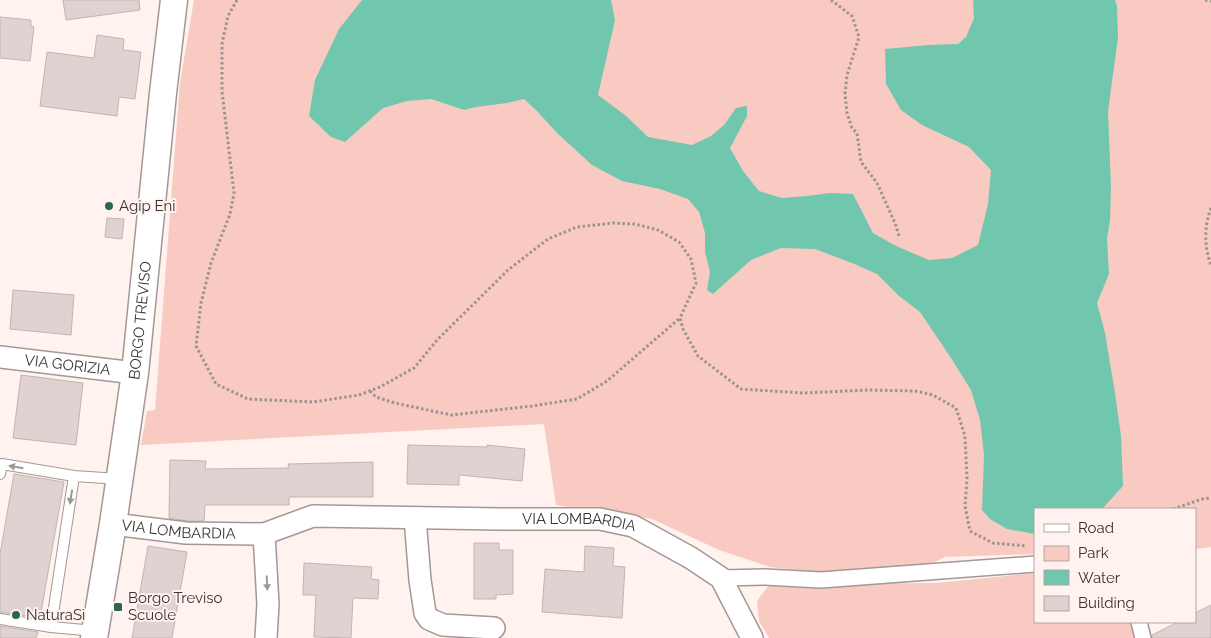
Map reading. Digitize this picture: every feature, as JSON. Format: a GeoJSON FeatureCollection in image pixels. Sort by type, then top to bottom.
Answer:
{"type":"FeatureCollection","features":[{"type":"Feature","properties":{"kind":"street","name":"BORGO TREVISO"},"geometry":{"type":"LineString","coordinates":[[94,634],[113,524],[135,373],[174,0]]}},
{"type":"Feature","properties":{"kind":"street","name":"VIA GORIZIA"},"geometry":{"type":"LineString","coordinates":[[0,357],[135,373]]}},
{"type":"Feature","properties":{"kind":"street","name":"VIA LOMBARDIA"},"geometry":{"type":"LineString","coordinates":[[113,524],[186,533],[264,534],[313,516],[600,520],[633,526],[691,558],[721,578]]}},
{"type":"Feature","properties":{"kind":"street"},"geometry":{"type":"LineString","coordinates":[[415,518],[420,580],[425,613],[436,623],[443,625],[494,628]]}},
{"type":"Feature","properties":{"kind":"street"},"geometry":{"type":"LineString","coordinates":[[264,534],[268,604],[266,638]]}},
{"type":"Feature","properties":{"kind":"street"},"geometry":{"type":"LineString","coordinates":[[752,638],[721,578],[765,577],[820,580],[1034,564]]}},
{"type":"Feature","properties":{"kind":"street"},"geometry":{"type":"LineString","coordinates":[[1139,623],[1143,638]]}},
{"type":"Feature","properties":{"kind":"lane"},"geometry":{"type":"LineString","coordinates":[[0,474],[2,464],[74,476],[120,479]]}},
{"type":"Feature","properties":{"kind":"lane"},"geometry":{"type":"LineString","coordinates":[[51,628],[74,476]]}},
{"type":"Feature","properties":{"kind":"lane"},"geometry":{"type":"LineString","coordinates":[[0,619],[94,634]]}},
{"type":"Feature","properties":{"kind":"path"},"geometry":{"type":"LineString","coordinates":[[238,0],[228,16],[222,44],[222,91],[234,193],[230,214],[211,263],[201,303],[196,346],[216,384],[248,399],[313,402],[359,395],[380,387],[414,368],[438,339],[508,270],[548,239],[577,227],[613,223],[635,224],[658,230],[679,242],[692,260],[696,283],[680,318],[608,381],[577,399],[451,415],[395,403],[376,397],[370,391]]}},
{"type":"Feature","properties":{"kind":"path"},"geometry":{"type":"LineString","coordinates":[[831,0],[852,16],[859,37],[847,74],[845,94],[847,113],[852,128],[857,133],[861,162],[877,183],[895,223],[898,236]]}},
{"type":"Feature","properties":{"kind":"path"},"geometry":{"type":"LineString","coordinates":[[1205,0],[1211,1]]}},
{"type":"Feature","properties":{"kind":"path"},"geometry":{"type":"LineString","coordinates":[[1211,208],[1206,233],[1208,256],[1211,265]]}},
{"type":"Feature","properties":{"kind":"path"},"geometry":{"type":"LineString","coordinates":[[680,318],[683,329],[698,356],[741,389],[803,393],[869,390],[916,391],[933,395],[956,408],[965,436],[967,479],[965,506],[970,530],[993,543],[1034,546]]}},
{"type":"Feature","properties":{"kind":"path"},"geometry":{"type":"LineString","coordinates":[[1176,508],[1202,499],[1211,498]]}},
{"type":"Feature","properties":{"kind":"green space"},"geometry":{"type":"Polygon","coordinates":[[[194,0],[1211,0],[1211,547],[1196,549],[1196,508],[1034,508],[1034,554],[945,557],[922,568],[825,573],[770,567],[719,550],[652,519],[556,505],[544,424],[141,445],[147,411],[155,410],[180,83],[194,0]]]}},
{"type":"Feature","properties":{"kind":"green space"},"geometry":{"type":"Polygon","coordinates":[[[1034,573],[1034,623],[1133,623],[1139,638],[769,638],[759,621],[757,601],[768,586],[789,584],[937,583],[1034,573]]]}},
{"type":"Feature","properties":{"kind":"water"},"geometry":{"type":"Polygon","coordinates":[[[362,0],[611,0],[615,20],[598,95],[625,115],[648,137],[692,145],[711,136],[724,125],[736,108],[747,106],[747,116],[730,148],[743,171],[759,191],[782,198],[830,193],[853,194],[873,233],[896,246],[929,260],[952,258],[978,245],[988,204],[991,170],[969,147],[922,125],[901,110],[886,84],[885,49],[958,44],[966,37],[974,18],[973,0],[1115,0],[1117,6],[1118,38],[1108,111],[1111,187],[1110,220],[1107,239],[1109,274],[1097,303],[1105,333],[1115,393],[1121,436],[1123,486],[1103,508],[1034,508],[1034,534],[1007,529],[990,519],[982,510],[984,455],[980,420],[971,390],[920,312],[899,296],[877,274],[815,249],[781,248],[751,260],[713,294],[707,290],[710,272],[705,252],[705,233],[699,212],[688,199],[660,189],[622,181],[592,165],[524,99],[464,110],[431,99],[407,101],[383,108],[345,142],[331,137],[309,116],[315,80],[339,29],[362,0]]]}},
{"type":"Feature","properties":{"kind":"building"},"geometry":{"type":"Polygon","coordinates":[[[63,0],[139,0],[140,10],[66,20],[63,0]]]}},
{"type":"Feature","properties":{"kind":"building"},"geometry":{"type":"Polygon","coordinates":[[[0,17],[31,20],[31,26],[34,27],[30,61],[0,58],[0,17]]]}},
{"type":"Feature","properties":{"kind":"building"},"geometry":{"type":"Polygon","coordinates":[[[97,35],[124,39],[123,50],[141,52],[135,99],[119,97],[117,116],[40,106],[47,52],[94,58],[97,35]]]}},
{"type":"Feature","properties":{"kind":"building"},"geometry":{"type":"Polygon","coordinates":[[[107,218],[124,219],[122,239],[105,237],[107,218]]]}},
{"type":"Feature","properties":{"kind":"building"},"geometry":{"type":"Polygon","coordinates":[[[13,290],[74,295],[71,335],[10,329],[13,290]]]}},
{"type":"Feature","properties":{"kind":"building"},"geometry":{"type":"Polygon","coordinates":[[[21,375],[83,383],[76,445],[13,438],[21,375]]]}},
{"type":"Feature","properties":{"kind":"building"},"geometry":{"type":"Polygon","coordinates":[[[408,445],[487,447],[487,445],[525,449],[522,481],[459,475],[459,485],[407,484],[408,445]]]}},
{"type":"Feature","properties":{"kind":"building"},"geometry":{"type":"Polygon","coordinates":[[[170,460],[206,461],[205,469],[289,468],[288,464],[373,462],[373,497],[289,497],[289,505],[205,505],[204,521],[169,518],[170,460]]]}},
{"type":"Feature","properties":{"kind":"building"},"geometry":{"type":"Polygon","coordinates":[[[14,474],[64,482],[40,618],[0,612],[0,554],[14,474]]]}},
{"type":"Feature","properties":{"kind":"building"},"geometry":{"type":"Polygon","coordinates":[[[474,543],[499,543],[499,550],[513,550],[513,594],[496,595],[496,599],[474,599],[474,543]]]}},
{"type":"Feature","properties":{"kind":"building"},"geometry":{"type":"Polygon","coordinates":[[[148,546],[187,552],[172,638],[132,638],[148,546]]]}},
{"type":"Feature","properties":{"kind":"building"},"geometry":{"type":"Polygon","coordinates":[[[585,546],[614,548],[613,566],[625,567],[622,618],[542,612],[545,569],[584,572],[585,546]]]}},
{"type":"Feature","properties":{"kind":"building"},"geometry":{"type":"Polygon","coordinates":[[[304,563],[372,567],[371,579],[379,580],[378,599],[353,598],[351,638],[314,637],[316,595],[303,595],[304,563]]]}},
{"type":"Feature","properties":{"kind":"building"},"geometry":{"type":"Polygon","coordinates":[[[1211,605],[1211,638],[1152,638],[1152,635],[1176,623],[1196,623],[1196,612],[1211,605]]]}},
{"type":"Feature","properties":{"kind":"building"},"geometry":{"type":"Polygon","coordinates":[[[0,626],[38,632],[36,638],[0,638],[0,626]]]}},
{"type":"Feature","properties":{"kind":"place","name":"Agip Eni"},"geometry":{"type":"Point","coordinates":[109,206]}},
{"type":"Feature","properties":{"kind":"place","name":"Borgo Treviso Scuole"},"geometry":{"type":"Point","coordinates":[118,607]}},
{"type":"Feature","properties":{"kind":"place","name":"NaturaSì"},"geometry":{"type":"Point","coordinates":[16,615]}}]}
